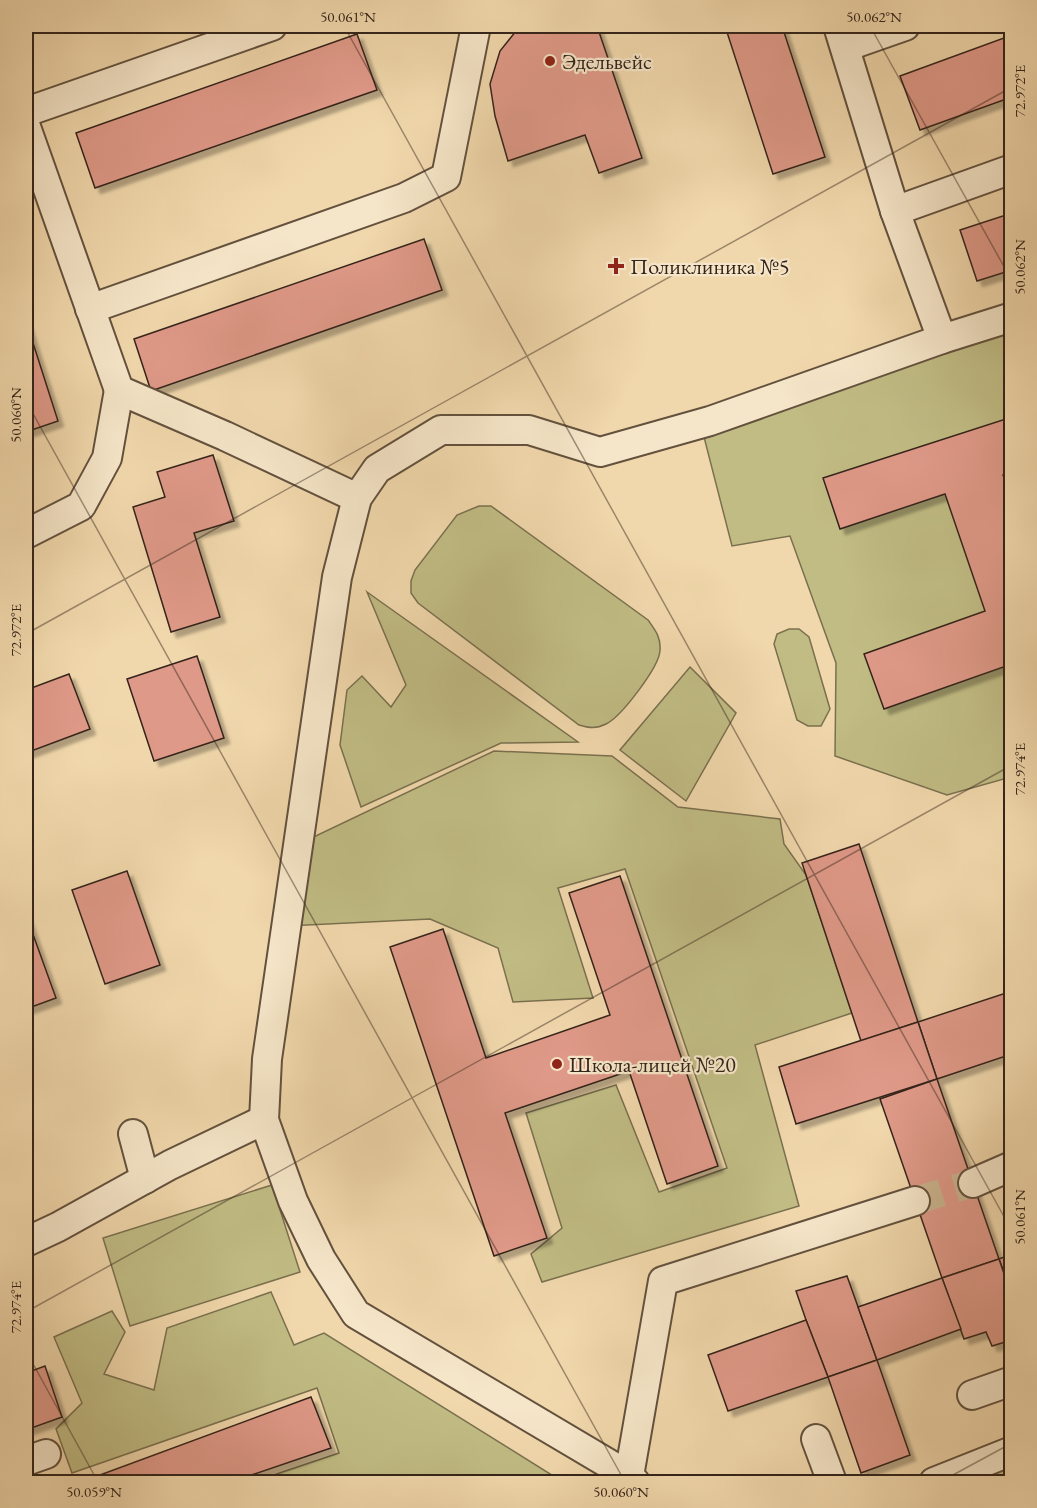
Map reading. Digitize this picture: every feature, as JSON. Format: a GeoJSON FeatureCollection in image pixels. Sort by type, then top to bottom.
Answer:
{"type":"FeatureCollection","features":[{"type":"Feature","properties":{"kind":"street"},"geometry":{"type":"LineString","coordinates":[[26,112],[272,26]]}},
{"type":"Feature","properties":{"kind":"street"},"geometry":{"type":"LineString","coordinates":[[90,309],[404,198],[446,177],[476,26]]}},
{"type":"Feature","properties":{"kind":"street"},"geometry":{"type":"LineString","coordinates":[[905,26],[841,36],[895,211],[942,339]]}},
{"type":"Feature","properties":{"kind":"street"},"geometry":{"type":"LineString","coordinates":[[26,127],[119,390],[106,458],[81,506],[26,534]]}},
{"type":"Feature","properties":{"kind":"street"},"geometry":{"type":"LineString","coordinates":[[895,211],[1011,169]]}},
{"type":"Feature","properties":{"kind":"street"},"geometry":{"type":"LineString","coordinates":[[915,1201],[663,1281],[632,1479],[356,1314],[321,1259],[293,1201],[264,1120],[267,1059],[338,577],[357,498],[377,469],[441,429],[529,430],[600,452],[710,421],[1011,317]]}},
{"type":"Feature","properties":{"kind":"street"},"geometry":{"type":"LineString","coordinates":[[119,390],[225,436],[357,498]]}},
{"type":"Feature","properties":{"kind":"street"},"geometry":{"type":"LineString","coordinates":[[26,1242],[264,1120]]}},
{"type":"Feature","properties":{"kind":"street"},"geometry":{"type":"LineString","coordinates":[[134,1134],[145,1179]]}},
{"type":"Feature","properties":{"kind":"street"},"geometry":{"type":"LineString","coordinates":[[973,1183],[1011,1166]]}},
{"type":"Feature","properties":{"kind":"street"},"geometry":{"type":"LineString","coordinates":[[972,1395],[1011,1381]]}},
{"type":"Feature","properties":{"kind":"street"},"geometry":{"type":"LineString","coordinates":[[816,1439],[832,1482]]}},
{"type":"Feature","properties":{"kind":"street"},"geometry":{"type":"LineString","coordinates":[[934,1482],[1011,1451]]}},
{"type":"Feature","properties":{"kind":"street"},"geometry":{"type":"LineString","coordinates":[[30,1482],[32,1462]]}},
{"type":"Feature","properties":{"kind":"shaded area"},"geometry":{"type":"Polygon","coordinates":[[[1011,326],[1011,777],[947,795],[835,756],[836,663],[790,536],[732,546],[704,437],[1011,326]]]}},
{"type":"Feature","properties":{"kind":"shaded area"},"geometry":{"type":"Polygon","coordinates":[[[479,506],[491,506],[648,620],[655,630],[660,641],[660,650],[654,667],[630,702],[606,724],[592,728],[579,725],[418,603],[411,593],[411,581],[415,570],[457,515],[479,506]]]}},
{"type":"Feature","properties":{"kind":"shaded area"},"geometry":{"type":"Polygon","coordinates":[[[367,592],[578,742],[501,743],[361,807],[340,745],[347,690],[362,676],[391,707],[406,685],[367,592]]]}},
{"type":"Feature","properties":{"kind":"shaded area"},"geometry":{"type":"Polygon","coordinates":[[[789,629],[799,629],[809,637],[830,709],[821,726],[808,726],[797,720],[774,644],[777,634],[789,629]]]}},
{"type":"Feature","properties":{"kind":"shaded area"},"geometry":{"type":"Polygon","coordinates":[[[690,667],[736,713],[686,801],[620,750],[690,667]]]}},
{"type":"Feature","properties":{"kind":"shaded area"},"geometry":{"type":"Polygon","coordinates":[[[494,751],[612,756],[678,807],[780,819],[784,844],[806,875],[852,1013],[755,1045],[799,1206],[542,1282],[531,1254],[562,1228],[526,1113],[616,1085],[659,1192],[727,1168],[625,869],[558,888],[593,998],[513,1002],[498,948],[430,919],[287,926],[303,842],[494,751]]]}},
{"type":"Feature","properties":{"kind":"shaded area"},"geometry":{"type":"Polygon","coordinates":[[[272,1185],[300,1272],[130,1326],[103,1238],[272,1185]]]}},
{"type":"Feature","properties":{"kind":"shaded area"},"geometry":{"type":"Polygon","coordinates":[[[271,1292],[294,1345],[324,1333],[563,1482],[253,1482],[339,1453],[317,1388],[72,1473],[56,1429],[82,1403],[54,1337],[112,1311],[125,1332],[104,1374],[154,1390],[167,1328],[271,1292]]]}},
{"type":"Feature","properties":{"kind":"shaded area"},"geometry":{"type":"Polygon","coordinates":[[[1011,1466],[1011,1482],[970,1482],[1011,1466]]]}},
{"type":"Feature","properties":{"kind":"building"},"geometry":{"type":"Polygon","coordinates":[[[520,26],[597,26],[642,158],[599,173],[585,135],[508,161],[495,116],[490,84],[500,51],[520,26]]]}},
{"type":"Feature","properties":{"kind":"building"},"geometry":{"type":"Polygon","coordinates":[[[725,26],[782,26],[825,157],[773,174],[725,26]]]}},
{"type":"Feature","properties":{"kind":"building"},"geometry":{"type":"Polygon","coordinates":[[[357,34],[377,90],[95,188],[76,133],[357,34]]]}},
{"type":"Feature","properties":{"kind":"building"},"geometry":{"type":"Polygon","coordinates":[[[1012,35],[1012,97],[920,130],[900,76],[1012,35]]]}},
{"type":"Feature","properties":{"kind":"building"},"geometry":{"type":"Polygon","coordinates":[[[1012,213],[1012,270],[977,281],[960,230],[1012,213]]]}},
{"type":"Feature","properties":{"kind":"building"},"geometry":{"type":"Polygon","coordinates":[[[424,239],[442,290],[151,391],[134,339],[424,239]]]}},
{"type":"Feature","properties":{"kind":"building"},"geometry":{"type":"Polygon","coordinates":[[[26,321],[58,421],[26,432],[26,321]]]}},
{"type":"Feature","properties":{"kind":"building"},"geometry":{"type":"Polygon","coordinates":[[[1012,417],[1012,472],[1003,475],[1012,499],[1012,664],[884,709],[864,654],[985,611],[945,494],[840,529],[823,478],[1012,417]]]}},
{"type":"Feature","properties":{"kind":"building"},"geometry":{"type":"Polygon","coordinates":[[[213,455],[234,521],[194,533],[220,617],[171,632],[133,507],[165,497],[157,472],[213,455]]]}},
{"type":"Feature","properties":{"kind":"building"},"geometry":{"type":"Polygon","coordinates":[[[197,656],[224,738],[154,761],[127,679],[197,656]]]}},
{"type":"Feature","properties":{"kind":"building"},"geometry":{"type":"Polygon","coordinates":[[[69,674],[90,729],[26,753],[26,690],[69,674]]]}},
{"type":"Feature","properties":{"kind":"building"},"geometry":{"type":"Polygon","coordinates":[[[859,844],[918,1022],[861,1041],[802,863],[859,844]]]}},
{"type":"Feature","properties":{"kind":"building"},"geometry":{"type":"Polygon","coordinates":[[[127,871],[160,965],[105,984],[72,890],[127,871]]]}},
{"type":"Feature","properties":{"kind":"building","name":"Школа-лицей №20"},"geometry":{"type":"Polygon","coordinates":[[[620,876],[718,1166],[667,1184],[629,1071],[505,1113],[547,1238],[494,1256],[390,947],[443,929],[486,1058],[610,1015],[569,893],[620,876]]]}},
{"type":"Feature","properties":{"kind":"building"},"geometry":{"type":"Polygon","coordinates":[[[26,915],[56,998],[26,1009],[26,915]]]}},
{"type":"Feature","properties":{"kind":"building"},"geometry":{"type":"Polygon","coordinates":[[[1012,991],[1012,1054],[937,1079],[918,1022],[1012,991]]]}},
{"type":"Feature","properties":{"kind":"building"},"geometry":{"type":"Polygon","coordinates":[[[918,1022],[937,1079],[796,1124],[779,1067],[918,1022]]]}},
{"type":"Feature","properties":{"kind":"building"},"geometry":{"type":"Polygon","coordinates":[[[937,1079],[999,1259],[942,1278],[880,1099],[937,1079]]]}},
{"type":"Feature","properties":{"kind":"building"},"geometry":{"type":"Polygon","coordinates":[[[1012,1254],[1012,1294],[999,1259],[1012,1254]]]}},
{"type":"Feature","properties":{"kind":"building"},"geometry":{"type":"Polygon","coordinates":[[[999,1259],[1012,1297],[1012,1340],[992,1346],[986,1332],[964,1339],[942,1278],[999,1259]]]}},
{"type":"Feature","properties":{"kind":"building"},"geometry":{"type":"Polygon","coordinates":[[[847,1276],[877,1360],[828,1377],[796,1291],[847,1276]]]}},
{"type":"Feature","properties":{"kind":"building"},"geometry":{"type":"Polygon","coordinates":[[[942,1278],[961,1329],[877,1360],[858,1307],[942,1278]]]}},
{"type":"Feature","properties":{"kind":"building"},"geometry":{"type":"Polygon","coordinates":[[[806,1320],[828,1377],[728,1411],[708,1355],[806,1320]]]}},
{"type":"Feature","properties":{"kind":"building"},"geometry":{"type":"Polygon","coordinates":[[[877,1360],[910,1455],[861,1473],[828,1377],[877,1360]]]}},
{"type":"Feature","properties":{"kind":"building"},"geometry":{"type":"Polygon","coordinates":[[[45,1366],[62,1417],[26,1430],[26,1373],[45,1366]]]}},
{"type":"Feature","properties":{"kind":"building"},"geometry":{"type":"Polygon","coordinates":[[[311,1397],[331,1448],[231,1482],[81,1482],[311,1397]]]}},
{"type":"Feature","properties":{"kind":"tunnel"},"geometry":{"type":"LineString","coordinates":[[915,1201],[973,1183]]}},
{"type":"Feature","properties":{"kind":"place","name":"Эдельвейс"},"geometry":{"type":"Point","coordinates":[550,61]}},
{"type":"Feature","properties":{"kind":"place","name":"Поликлиника №5"},"geometry":{"type":"Point","coordinates":[616,266]}},
{"type":"Feature","properties":{"kind":"place","name":"Школа-лицей №20"},"geometry":{"type":"Point","coordinates":[557,1064]}}]}
